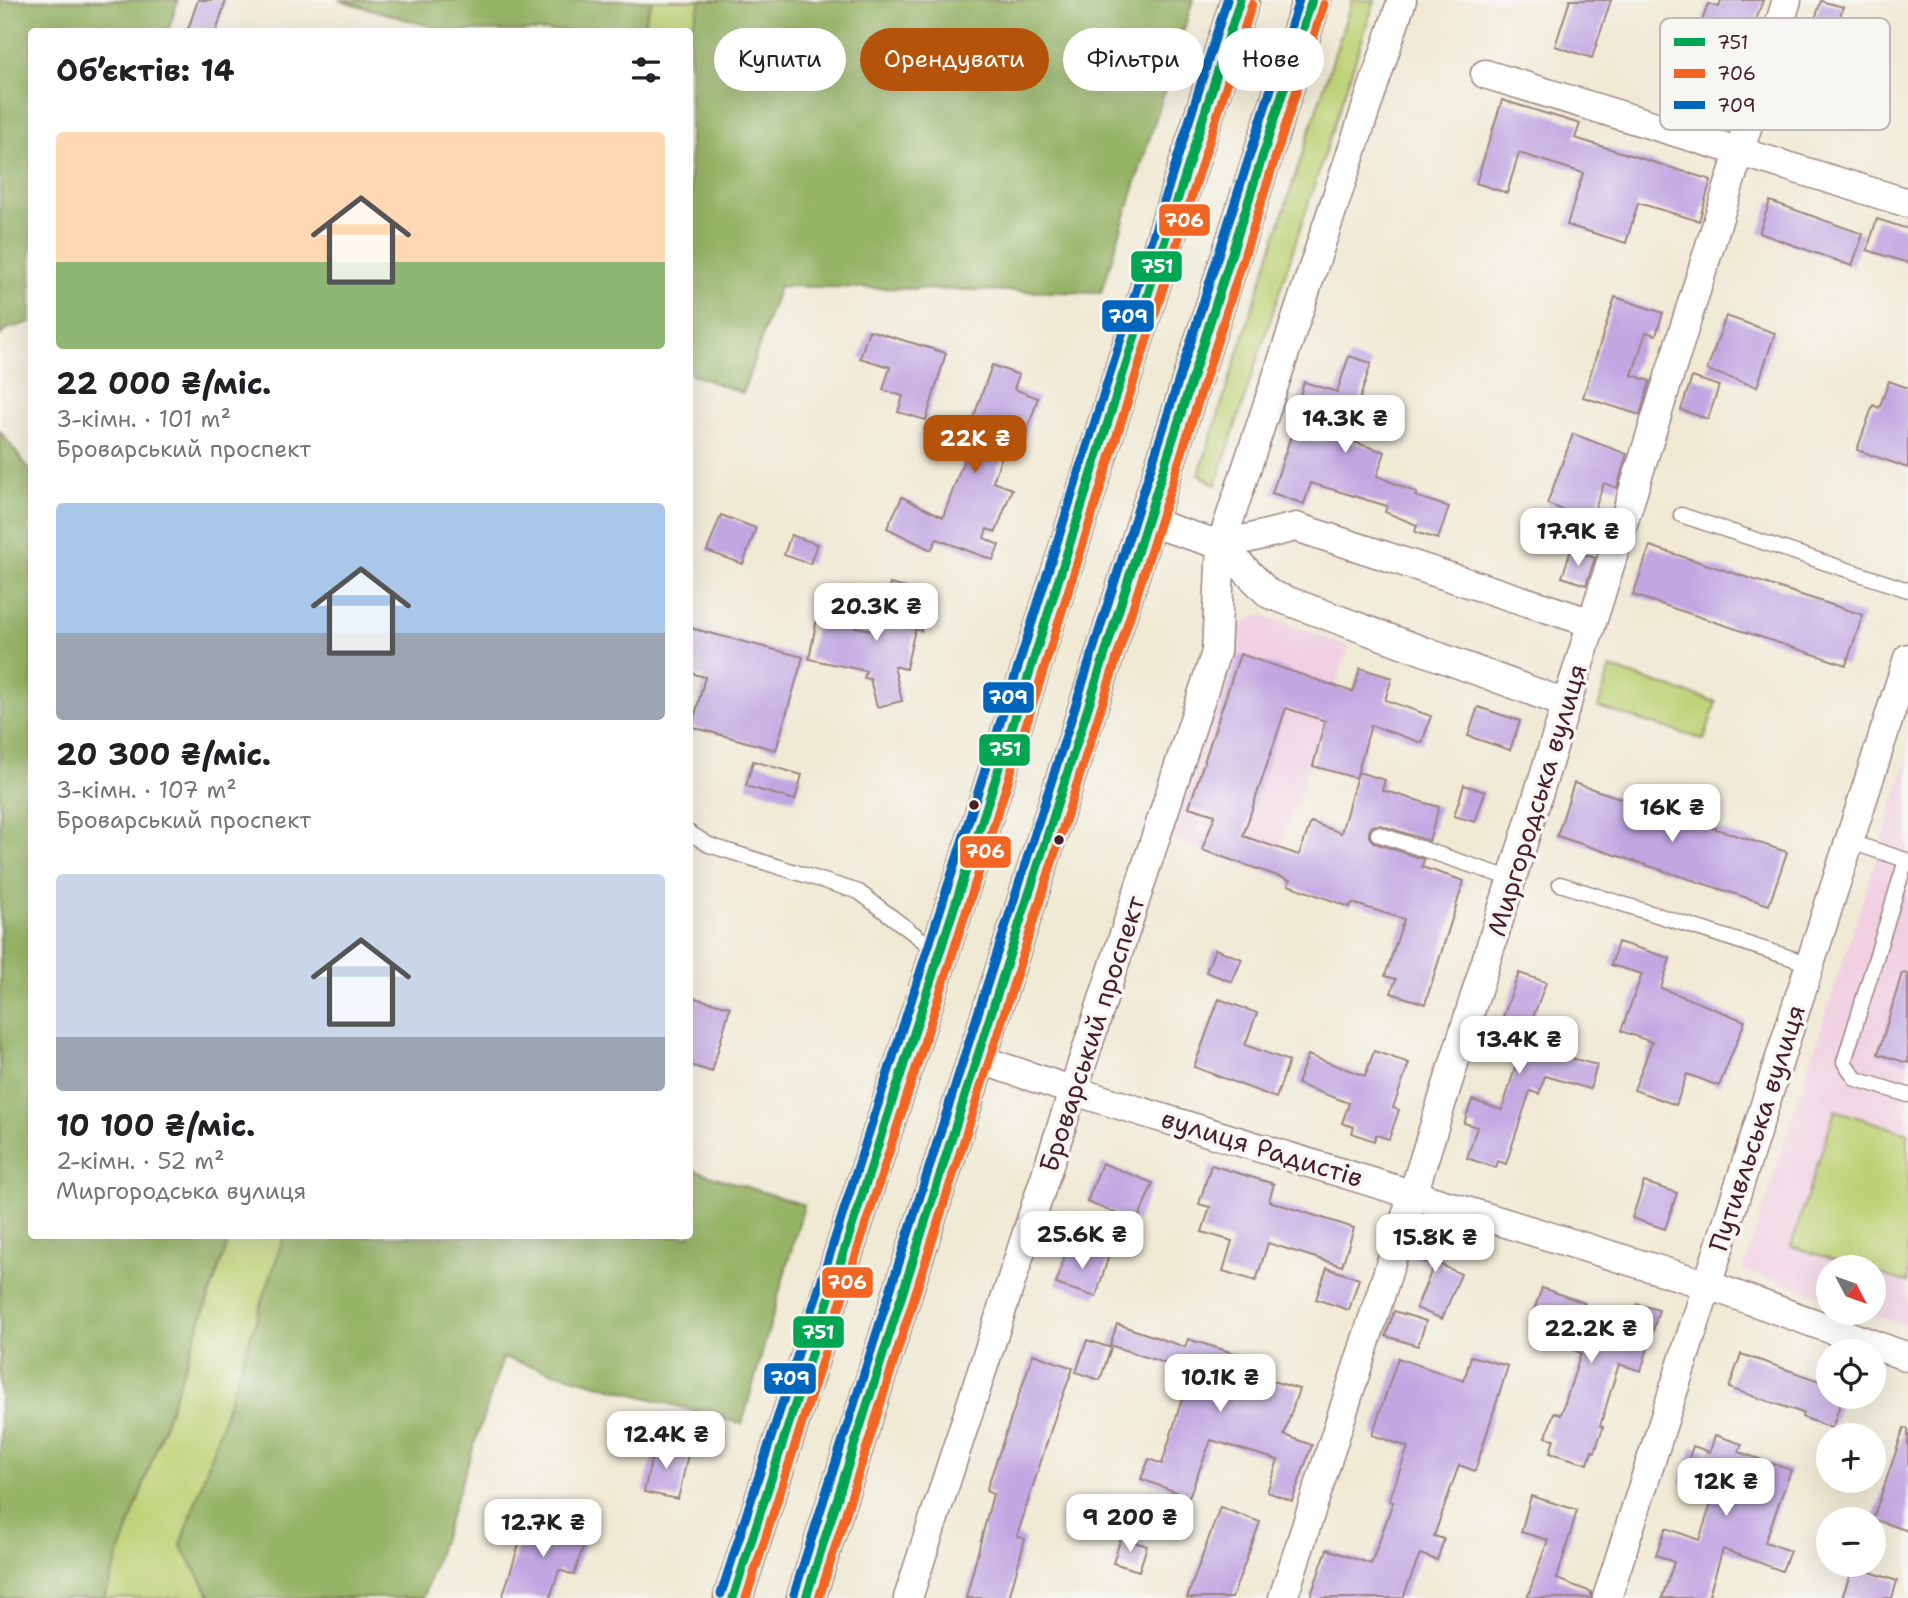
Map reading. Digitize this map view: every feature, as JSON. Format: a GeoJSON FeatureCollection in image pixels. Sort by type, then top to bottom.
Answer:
{"type":"FeatureCollection","features":[{"type":"Feature","properties":{"kind":"highway"},"geometry":{"type":"LineString","coordinates":[[733,1598],[1240,0]]}},
{"type":"Feature","properties":{"kind":"highway"},"geometry":{"type":"LineString","coordinates":[[806,1598],[1312,0]]}},
{"type":"Feature","properties":{"kind":"street","name":"Броварський проспект"},"geometry":{"type":"LineString","coordinates":[[908,1598],[1216,652],[1221,545],[1402,0]]}},
{"type":"Feature","properties":{"kind":"street","name":"Миргородська вулиця"},"geometry":{"type":"LineString","coordinates":[[1781,18],[1787,0]]}},
{"type":"Feature","properties":{"kind":"street"},"geometry":{"type":"LineString","coordinates":[[1485,74],[1660,126]]}},
{"type":"Feature","properties":{"kind":"street"},"geometry":{"type":"LineString","coordinates":[[1672,130],[1908,203]]}},
{"type":"Feature","properties":{"kind":"street","name":"Миргородська вулиця"},"geometry":{"type":"LineString","coordinates":[[1283,1598],[1413,1194],[1745,130]]}},
{"type":"Feature","properties":{"kind":"street"},"geometry":{"type":"LineString","coordinates":[[1145,521],[1221,545],[1269,594],[1567,704]]}},
{"type":"Feature","properties":{"kind":"street"},"geometry":{"type":"LineString","coordinates":[[1221,545],[1296,527],[1592,623]]}},
{"type":"Feature","properties":{"kind":"street","name":"Путивльська вулиця"},"geometry":{"type":"LineString","coordinates":[[1607,1598],[1908,658]]}},
{"type":"Feature","properties":{"kind":"street","name":"вулиця Радистів"},"geometry":{"type":"LineString","coordinates":[[975,1058],[1074,1091],[1707,1285],[1908,1357]]}},
{"type":"Feature","properties":{"kind":"lane"},"geometry":{"type":"LineString","coordinates":[[1681,515],[1908,590]]}},
{"type":"Feature","properties":{"kind":"lane"},"geometry":{"type":"LineString","coordinates":[[1378,834],[1512,879]]}},
{"type":"Feature","properties":{"kind":"lane"},"geometry":{"type":"LineString","coordinates":[[693,836],[709,845],[859,892],[939,953]]}},
{"type":"Feature","properties":{"kind":"lane"},"geometry":{"type":"LineString","coordinates":[[1850,842],[1906,860],[1843,1062],[1856,1079],[1908,1095]]}},
{"type":"Feature","properties":{"kind":"lane"},"geometry":{"type":"LineString","coordinates":[[1560,884],[1810,964]]}},
{"type":"Feature","properties":{"kind":"shaded area"},"geometry":{"type":"Polygon","coordinates":[[[1259,614],[1349,646],[1272,874],[1167,837],[1238,627],[1259,614]]]}},
{"type":"Feature","properties":{"kind":"shaded area"},"geometry":{"type":"Polygon","coordinates":[[[1908,759],[1908,1326],[1886,1319],[1886,1255],[1816,1255],[1816,1295],[1743,1270],[1908,759]]]}},
{"type":"Feature","properties":{"kind":"green space"},"geometry":{"type":"Polygon","coordinates":[[[0,0],[178,0],[169,28],[28,28],[28,323],[7,329],[0,336],[0,0]]]}},
{"type":"Feature","properties":{"kind":"green space"},"geometry":{"type":"Polygon","coordinates":[[[339,0],[652,0],[642,28],[437,28],[339,0]]]}},
{"type":"Feature","properties":{"kind":"green space"},"geometry":{"type":"Polygon","coordinates":[[[652,0],[701,0],[692,28],[642,28],[652,0]]]}},
{"type":"Feature","properties":{"kind":"green space"},"geometry":{"type":"Polygon","coordinates":[[[701,0],[1193,0],[1184,28],[1063,28],[1063,91],[1164,91],[1101,293],[779,286],[743,393],[693,375],[693,28],[701,0]]]}},
{"type":"Feature","properties":{"kind":"green space"},"geometry":{"type":"Polygon","coordinates":[[[1352,0],[1375,0],[1216,485],[1199,474],[1352,0]]]}},
{"type":"Feature","properties":{"kind":"green space"},"geometry":{"type":"Polygon","coordinates":[[[0,431],[28,468],[28,1239],[229,1239],[104,1598],[0,1598],[0,431]]]}},
{"type":"Feature","properties":{"kind":"green space"},"geometry":{"type":"Polygon","coordinates":[[[1610,668],[1716,702],[1704,740],[1598,707],[1610,668]]]}},
{"type":"Feature","properties":{"kind":"green space"},"geometry":{"type":"Polygon","coordinates":[[[1835,1110],[1908,1133],[1908,1283],[1886,1276],[1886,1255],[1819,1255],[1791,1246],[1835,1110]]]}},
{"type":"Feature","properties":{"kind":"green space"},"geometry":{"type":"Polygon","coordinates":[[[693,1170],[804,1205],[742,1424],[503,1358],[423,1598],[212,1598],[181,1546],[283,1239],[693,1239],[693,1170]]]}},
{"type":"Feature","properties":{"kind":"green space"},"geometry":{"type":"Polygon","coordinates":[[[229,1239],[283,1239],[181,1546],[212,1598],[104,1598],[229,1239]]]}},
{"type":"Feature","properties":{"kind":"building"},"geometry":{"type":"Polygon","coordinates":[[[198,0],[226,0],[217,28],[188,28],[198,0]]]}},
{"type":"Feature","properties":{"kind":"building"},"geometry":{"type":"Polygon","coordinates":[[[1570,0],[1611,0],[1592,58],[1555,46],[1570,0]]]}},
{"type":"Feature","properties":{"kind":"building"},"geometry":{"type":"Polygon","coordinates":[[[1721,0],[1763,0],[1757,18],[1703,18],[1708,4],[1719,7],[1721,0]]]}},
{"type":"Feature","properties":{"kind":"building"},"geometry":{"type":"Polygon","coordinates":[[[1821,1],[1843,7],[1840,18],[1815,18],[1821,1]]]}},
{"type":"Feature","properties":{"kind":"building"},"geometry":{"type":"Polygon","coordinates":[[[1502,100],[1580,124],[1575,138],[1711,180],[1699,221],[1638,203],[1626,243],[1567,225],[1583,173],[1519,153],[1507,193],[1476,183],[1502,100]]]}},
{"type":"Feature","properties":{"kind":"building"},"geometry":{"type":"Polygon","coordinates":[[[1770,201],[1863,234],[1852,266],[1759,233],[1770,201]]]}},
{"type":"Feature","properties":{"kind":"building"},"geometry":{"type":"Polygon","coordinates":[[[1877,219],[1908,229],[1908,263],[1867,250],[1877,219]]]}},
{"type":"Feature","properties":{"kind":"building"},"geometry":{"type":"Polygon","coordinates":[[[1615,297],[1663,313],[1656,335],[1646,332],[1632,375],[1650,381],[1640,415],[1583,397],[1615,297]]]}},
{"type":"Feature","properties":{"kind":"building"},"geometry":{"type":"Polygon","coordinates":[[[1726,316],[1775,333],[1757,387],[1707,370],[1726,316]]]}},
{"type":"Feature","properties":{"kind":"building"},"geometry":{"type":"Polygon","coordinates":[[[869,330],[946,353],[926,420],[898,412],[903,396],[883,390],[890,367],[860,358],[869,330]]]}},
{"type":"Feature","properties":{"kind":"building"},"geometry":{"type":"Polygon","coordinates":[[[1349,356],[1371,363],[1347,440],[1385,452],[1377,476],[1417,493],[1415,496],[1449,507],[1438,539],[1415,532],[1417,525],[1385,512],[1387,506],[1311,483],[1304,504],[1272,493],[1294,426],[1291,426],[1304,382],[1337,392],[1349,356]]]}},
{"type":"Feature","properties":{"kind":"building"},"geometry":{"type":"Polygon","coordinates":[[[992,365],[1019,375],[1014,389],[1038,398],[1024,440],[1009,435],[993,482],[1012,489],[996,532],[987,529],[984,538],[999,545],[993,560],[937,539],[931,550],[887,528],[902,497],[943,517],[977,424],[972,422],[992,365]]]}},
{"type":"Feature","properties":{"kind":"building"},"geometry":{"type":"Polygon","coordinates":[[[1692,377],[1719,386],[1708,419],[1681,410],[1692,377]]]}},
{"type":"Feature","properties":{"kind":"building"},"geometry":{"type":"Polygon","coordinates":[[[1889,381],[1908,388],[1908,468],[1857,450],[1873,405],[1879,408],[1889,381]]]}},
{"type":"Feature","properties":{"kind":"building"},"geometry":{"type":"Polygon","coordinates":[[[1573,434],[1627,454],[1617,488],[1604,483],[1591,520],[1547,504],[1573,434]]]}},
{"type":"Feature","properties":{"kind":"building"},"geometry":{"type":"Polygon","coordinates":[[[721,515],[756,528],[743,564],[707,551],[721,515]]]}},
{"type":"Feature","properties":{"kind":"building"},"geometry":{"type":"Polygon","coordinates":[[[791,535],[817,544],[810,564],[784,555],[791,535]]]}},
{"type":"Feature","properties":{"kind":"building"},"geometry":{"type":"Polygon","coordinates":[[[1650,546],[1863,615],[1846,665],[1633,595],[1650,546]]]}},
{"type":"Feature","properties":{"kind":"building"},"geometry":{"type":"Polygon","coordinates":[[[1571,550],[1595,558],[1586,585],[1562,577],[1571,550]]]}},
{"type":"Feature","properties":{"kind":"building"},"geometry":{"type":"Polygon","coordinates":[[[890,584],[930,594],[921,631],[915,629],[906,669],[894,666],[902,701],[877,707],[870,679],[864,678],[866,671],[809,659],[817,619],[880,632],[890,584]]]}},
{"type":"Feature","properties":{"kind":"building"},"geometry":{"type":"Polygon","coordinates":[[[693,629],[803,657],[776,750],[693,727],[705,677],[693,674],[693,629]]]}},
{"type":"Feature","properties":{"kind":"building"},"geometry":{"type":"Polygon","coordinates":[[[1240,654],[1353,692],[1360,668],[1392,678],[1385,700],[1431,716],[1422,743],[1371,725],[1356,778],[1313,766],[1325,721],[1286,708],[1243,836],[1299,855],[1311,822],[1341,833],[1358,772],[1385,780],[1382,790],[1439,807],[1429,841],[1380,825],[1372,826],[1369,832],[1374,843],[1424,859],[1422,867],[1464,881],[1425,1004],[1391,993],[1396,979],[1385,976],[1404,919],[1352,903],[1350,907],[1288,885],[1290,880],[1202,850],[1215,815],[1189,807],[1240,654]]]}},
{"type":"Feature","properties":{"kind":"building"},"geometry":{"type":"Polygon","coordinates":[[[1478,707],[1520,721],[1510,750],[1468,736],[1478,707]]]}},
{"type":"Feature","properties":{"kind":"building"},"geometry":{"type":"Polygon","coordinates":[[[753,761],[802,775],[795,800],[746,786],[753,761]]]}},
{"type":"Feature","properties":{"kind":"building"},"geometry":{"type":"Polygon","coordinates":[[[1574,783],[1787,852],[1769,905],[1557,836],[1574,783]]]}},
{"type":"Feature","properties":{"kind":"building"},"geometry":{"type":"Polygon","coordinates":[[[1464,785],[1485,792],[1475,822],[1454,816],[1464,785]]]}},
{"type":"Feature","properties":{"kind":"building"},"geometry":{"type":"Polygon","coordinates":[[[1618,942],[1670,958],[1661,988],[1745,1021],[1719,1086],[1687,1074],[1676,1105],[1634,1090],[1652,1042],[1621,1031],[1642,974],[1611,965],[1618,942]]]}},
{"type":"Feature","properties":{"kind":"building"},"geometry":{"type":"Polygon","coordinates":[[[1215,949],[1242,959],[1232,982],[1206,972],[1215,949]]]}},
{"type":"Feature","properties":{"kind":"building"},"geometry":{"type":"Polygon","coordinates":[[[1519,973],[1546,982],[1523,1045],[1597,1065],[1590,1089],[1545,1076],[1539,1094],[1530,1091],[1506,1164],[1498,1161],[1496,1168],[1467,1158],[1477,1127],[1464,1123],[1472,1100],[1502,1110],[1517,1061],[1490,1052],[1519,973]]]}},
{"type":"Feature","properties":{"kind":"building"},"geometry":{"type":"Polygon","coordinates":[[[1902,973],[1908,974],[1908,1063],[1878,1054],[1902,973]]]}},
{"type":"Feature","properties":{"kind":"building"},"geometry":{"type":"Polygon","coordinates":[[[695,998],[730,1007],[712,1072],[693,1066],[695,998]]]}},
{"type":"Feature","properties":{"kind":"building"},"geometry":{"type":"Polygon","coordinates":[[[1219,999],[1257,1013],[1245,1045],[1289,1061],[1276,1098],[1194,1067],[1219,999]]]}},
{"type":"Feature","properties":{"kind":"building"},"geometry":{"type":"Polygon","coordinates":[[[1374,1051],[1409,1063],[1393,1108],[1399,1110],[1389,1139],[1376,1135],[1374,1141],[1352,1133],[1354,1127],[1342,1123],[1349,1103],[1297,1084],[1308,1055],[1365,1076],[1374,1051]]]}},
{"type":"Feature","properties":{"kind":"building"},"geometry":{"type":"Polygon","coordinates":[[[1102,1163],[1153,1183],[1137,1222],[1087,1202],[1102,1163]]]}},
{"type":"Feature","properties":{"kind":"building"},"geometry":{"type":"Polygon","coordinates":[[[1211,1165],[1274,1184],[1269,1201],[1354,1228],[1342,1266],[1268,1243],[1256,1281],[1223,1271],[1232,1241],[1202,1232],[1210,1207],[1199,1204],[1211,1165]]]}},
{"type":"Feature","properties":{"kind":"building"},"geometry":{"type":"Polygon","coordinates":[[[1644,1182],[1677,1193],[1665,1229],[1632,1218],[1644,1182]]]}},
{"type":"Feature","properties":{"kind":"building"},"geometry":{"type":"Polygon","coordinates":[[[1419,1230],[1449,1240],[1441,1265],[1461,1274],[1442,1319],[1416,1308],[1434,1265],[1410,1257],[1419,1230]]]}},
{"type":"Feature","properties":{"kind":"building"},"geometry":{"type":"Polygon","coordinates":[[[1068,1245],[1108,1258],[1096,1297],[1056,1284],[1068,1245]]]}},
{"type":"Feature","properties":{"kind":"building"},"geometry":{"type":"Polygon","coordinates":[[[1327,1268],[1359,1279],[1349,1310],[1316,1299],[1327,1268]]]}},
{"type":"Feature","properties":{"kind":"building"},"geometry":{"type":"Polygon","coordinates":[[[1542,1288],[1585,1303],[1584,1306],[1633,1320],[1637,1304],[1659,1310],[1641,1371],[1619,1364],[1600,1426],[1603,1427],[1588,1464],[1550,1453],[1554,1439],[1546,1437],[1554,1412],[1561,1415],[1581,1353],[1550,1341],[1554,1330],[1530,1321],[1542,1288]]]}},
{"type":"Feature","properties":{"kind":"building"},"geometry":{"type":"Polygon","coordinates":[[[1394,1311],[1426,1321],[1418,1346],[1386,1336],[1394,1311]]]}},
{"type":"Feature","properties":{"kind":"building"},"geometry":{"type":"Polygon","coordinates":[[[1117,1324],[1185,1347],[1188,1339],[1240,1355],[1236,1370],[1299,1389],[1284,1435],[1312,1445],[1292,1501],[1267,1492],[1278,1460],[1211,1440],[1189,1497],[1141,1479],[1149,1459],[1162,1464],[1189,1376],[1178,1372],[1179,1368],[1110,1345],[1117,1324]]]}},
{"type":"Feature","properties":{"kind":"building"},"geometry":{"type":"Polygon","coordinates":[[[1087,1340],[1111,1348],[1100,1380],[1076,1372],[1087,1340]]]}},
{"type":"Feature","properties":{"kind":"building"},"geometry":{"type":"Polygon","coordinates":[[[1033,1354],[1073,1368],[1017,1536],[1025,1539],[1009,1598],[966,1598],[993,1494],[986,1491],[1033,1354]]]}},
{"type":"Feature","properties":{"kind":"building"},"geometry":{"type":"Polygon","coordinates":[[[1741,1354],[1816,1380],[1816,1409],[1839,1409],[1834,1423],[1818,1423],[1802,1417],[1803,1413],[1729,1388],[1741,1354]]]}},
{"type":"Feature","properties":{"kind":"building"},"geometry":{"type":"Polygon","coordinates":[[[1471,1356],[1508,1366],[1475,1471],[1459,1465],[1434,1536],[1444,1539],[1437,1560],[1420,1554],[1403,1598],[1310,1598],[1327,1549],[1371,1564],[1393,1502],[1389,1501],[1408,1447],[1372,1435],[1398,1358],[1464,1381],[1471,1356]]]}},
{"type":"Feature","properties":{"kind":"building"},"geometry":{"type":"Polygon","coordinates":[[[1904,1428],[1908,1429],[1908,1531],[1886,1523],[1886,1507],[1877,1507],[1882,1493],[1886,1493],[1886,1481],[1904,1428]]]}},
{"type":"Feature","properties":{"kind":"building"},"geometry":{"type":"Polygon","coordinates":[[[1715,1435],[1742,1444],[1739,1452],[1791,1470],[1765,1542],[1790,1551],[1782,1571],[1723,1549],[1708,1598],[1662,1598],[1674,1562],[1656,1555],[1666,1528],[1699,1540],[1715,1492],[1681,1481],[1693,1446],[1710,1452],[1715,1435]]]}},
{"type":"Feature","properties":{"kind":"building"},"geometry":{"type":"Polygon","coordinates":[[[655,1442],[689,1450],[678,1499],[644,1492],[655,1442]]]}},
{"type":"Feature","properties":{"kind":"building"},"geometry":{"type":"Polygon","coordinates":[[[1531,1496],[1577,1510],[1557,1579],[1591,1592],[1591,1598],[1527,1598],[1548,1540],[1521,1532],[1531,1496]]]}},
{"type":"Feature","properties":{"kind":"building"},"geometry":{"type":"Polygon","coordinates":[[[1220,1507],[1260,1522],[1232,1598],[1187,1598],[1220,1507]]]}},
{"type":"Feature","properties":{"kind":"building"},"geometry":{"type":"Polygon","coordinates":[[[528,1517],[587,1535],[574,1575],[559,1570],[550,1598],[502,1598],[528,1517]]]}},
{"type":"Feature","properties":{"kind":"building"},"geometry":{"type":"Polygon","coordinates":[[[1121,1538],[1147,1546],[1139,1571],[1113,1563],[1121,1538]]]}},
{"type":"Feature","properties":{"kind":"building"},"geometry":{"type":"Polygon","coordinates":[[[1849,1577],[1885,1577],[1897,1581],[1892,1598],[1842,1598],[1849,1577]]]}},
{"type":"Feature","properties":{"kind":"transit line","name":"709"},"geometry":{"type":"LineString","coordinates":[[721,1594],[1018,667],[1227,0]]}},
{"type":"Feature","properties":{"kind":"transit line","name":"751"},"geometry":{"type":"LineString","coordinates":[[733,1598],[1030,671],[1240,0]]}},
{"type":"Feature","properties":{"kind":"transit line","name":"709"},"geometry":{"type":"LineString","coordinates":[[794,1594],[1299,0]]}},
{"type":"Feature","properties":{"kind":"transit line","name":"751"},"geometry":{"type":"LineString","coordinates":[[806,1598],[1312,0]]}},
{"type":"Feature","properties":{"kind":"transit line","name":"706"},"geometry":{"type":"LineString","coordinates":[[746,1598],[1042,675],[1252,4]]}},
{"type":"Feature","properties":{"kind":"transit line","name":"706"},"geometry":{"type":"LineString","coordinates":[[819,1598],[1324,4]]}}]}
